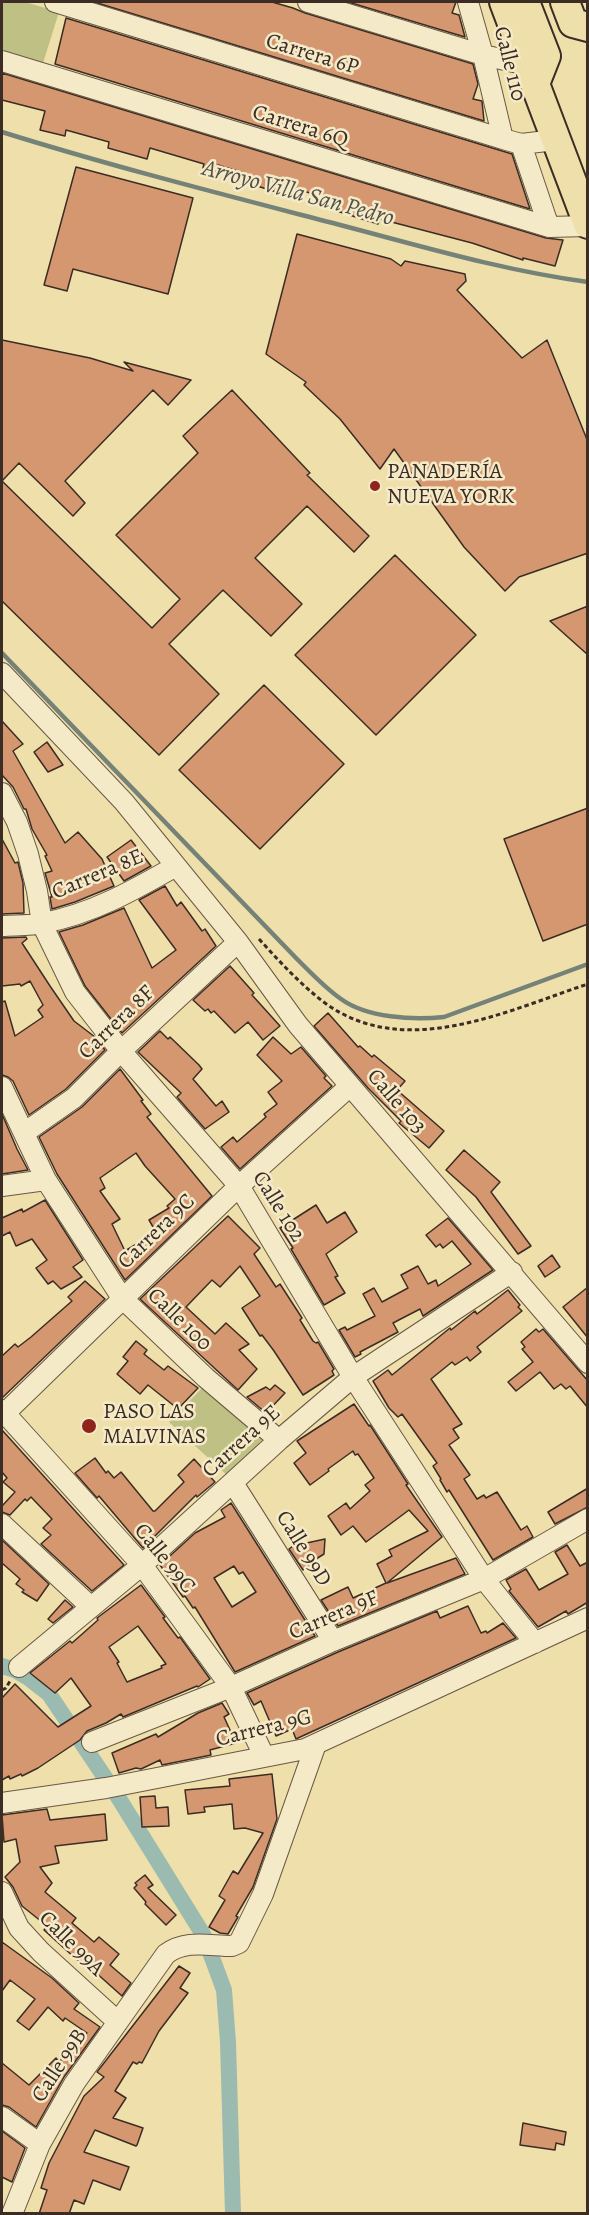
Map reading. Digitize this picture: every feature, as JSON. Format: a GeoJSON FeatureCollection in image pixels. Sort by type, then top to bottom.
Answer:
{"type":"FeatureCollection","features":[{"type":"Feature","properties":{"kind":"highway"},"geometry":{"type":"LineString","coordinates":[[504,2],[588,225]]}},
{"type":"Feature","properties":{"kind":"highway"},"geometry":{"type":"LineString","coordinates":[[525,2],[546,56],[531,74]]}},
{"type":"Feature","properties":{"kind":"highway"},"geometry":{"type":"LineString","coordinates":[[565,2],[573,23],[588,27]]}},
{"type":"Feature","properties":{"kind":"street","name":"Carrera 6P"},"geometry":{"type":"LineString","coordinates":[[55,2],[512,142],[555,140]]}},
{"type":"Feature","properties":{"kind":"street"},"geometry":{"type":"LineString","coordinates":[[308,2],[483,55],[531,74]]}},
{"type":"Feature","properties":{"kind":"street","name":"Calle 110"},"geometry":{"type":"LineString","coordinates":[[468,2],[512,142],[549,227]]}},
{"type":"Feature","properties":{"kind":"street","name":"Carrera 6Q"},"geometry":{"type":"LineString","coordinates":[[2,61],[549,227],[588,225]]}},
{"type":"Feature","properties":{"kind":"street","name":"Calle 103"},"geometry":{"type":"LineString","coordinates":[[2,673],[124,802],[238,942],[298,1025],[588,1363]]}},
{"type":"Feature","properties":{"kind":"street","name":"Calle 102"},"geometry":{"type":"LineString","coordinates":[[2,793],[17,822],[28,854],[42,924],[75,992],[121,1051],[239,1186],[354,1377],[484,1579],[535,1643]]}},
{"type":"Feature","properties":{"kind":"street","name":"Carrera 8E"},"geometry":{"type":"LineString","coordinates":[[2,926],[42,924],[86,912],[176,866]]}},
{"type":"Feature","properties":{"kind":"street","name":"Carrera 8F"},"geometry":{"type":"LineString","coordinates":[[24,1133],[74,1098],[238,942]]}},
{"type":"Feature","properties":{"kind":"street","name":"Carrera 9C"},"geometry":{"type":"LineString","coordinates":[[3,1413],[239,1186],[350,1086]]}},
{"type":"Feature","properties":{"kind":"street","name":"Calle 100"},"geometry":{"type":"LineString","coordinates":[[2,1088],[46,1180],[122,1298],[206,1378],[279,1440]]}},
{"type":"Feature","properties":{"kind":"street"},"geometry":{"type":"LineString","coordinates":[[2,1186],[46,1180]]}},
{"type":"Feature","properties":{"kind":"street","name":"Carrera 9E"},"geometry":{"type":"LineString","coordinates":[[19,1667],[142,1565],[279,1440],[354,1377],[512,1272]]}},
{"type":"Feature","properties":{"kind":"street","name":"Calle 99C"},"geometry":{"type":"LineString","coordinates":[[3,1413],[142,1565],[231,1687],[264,1756]]}},
{"type":"Feature","properties":{"kind":"street","name":"Calle 99D"},"geometry":{"type":"LineString","coordinates":[[233,1483],[333,1641]]}},
{"type":"Feature","properties":{"kind":"street","name":"Carrera 9F"},"geometry":{"type":"LineString","coordinates":[[92,1742],[231,1687],[333,1641],[484,1579],[588,1519]]}},
{"type":"Feature","properties":{"kind":"street"},"geometry":{"type":"LineString","coordinates":[[2,1524],[91,1607]]}},
{"type":"Feature","properties":{"kind":"street","name":"Carrera 9G"},"geometry":{"type":"LineString","coordinates":[[2,1803],[112,1787],[305,1749],[588,1618]]}},
{"type":"Feature","properties":{"kind":"street","name":"Calle 99B"},"geometry":{"type":"LineString","coordinates":[[9,2211],[39,2144],[74,2084],[166,1954],[175,1948],[195,1944],[232,1946],[239,1943],[263,1894],[316,1744]]}},
{"type":"Feature","properties":{"kind":"street","name":"Calle 99A"},"geometry":{"type":"LineString","coordinates":[[2,1892],[19,1928],[41,1952],[118,2022]]}},
{"type":"Feature","properties":{"kind":"street"},"geometry":{"type":"LineString","coordinates":[[2,2117],[39,2144]]}},
{"type":"Feature","properties":{"kind":"path"},"geometry":{"type":"LineString","coordinates":[[238,942],[251,935],[256,936],[293,976],[326,1004],[352,1018],[382,1027],[406,1030],[433,1030],[459,1026],[588,984]]}},
{"type":"Feature","properties":{"kind":"path"},"geometry":{"type":"LineString","coordinates":[[2,1690],[6,1688]]}},
{"type":"Feature","properties":{"kind":"green space"},"geometry":{"type":"Polygon","coordinates":[[[2,2],[25,2],[59,12],[43,63],[2,50],[2,2]]]}},
{"type":"Feature","properties":{"kind":"green space"},"geometry":{"type":"Polygon","coordinates":[[[203,1387],[262,1440],[228,1476],[169,1422],[203,1387]]]}},
{"type":"Feature","properties":{"kind":"building"},"geometry":{"type":"Polygon","coordinates":[[[94,2],[272,2],[293,8],[473,64],[478,84],[473,99],[482,101],[484,121],[94,2]]]}},
{"type":"Feature","properties":{"kind":"building"},"geometry":{"type":"Polygon","coordinates":[[[348,2],[456,2],[452,13],[459,15],[465,37],[348,2]]]}},
{"type":"Feature","properties":{"kind":"building"},"geometry":{"type":"Polygon","coordinates":[[[66,18],[512,154],[530,209],[55,64],[66,18]]]}},
{"type":"Feature","properties":{"kind":"building"},"geometry":{"type":"Polygon","coordinates":[[[2,73],[546,238],[563,240],[555,266],[523,258],[523,260],[472,243],[380,219],[378,224],[324,207],[326,202],[312,198],[313,194],[285,185],[283,194],[244,182],[247,174],[218,165],[216,172],[203,168],[204,164],[150,148],[147,159],[108,148],[109,142],[66,130],[65,136],[40,130],[45,111],[2,100],[2,73]]]}},
{"type":"Feature","properties":{"kind":"building"},"geometry":{"type":"Polygon","coordinates":[[[76,167],[193,198],[168,294],[73,269],[67,291],[44,285],[76,167]]]}},
{"type":"Feature","properties":{"kind":"building"},"geometry":{"type":"Polygon","coordinates":[[[297,234],[391,259],[401,266],[405,261],[465,274],[466,281],[457,290],[522,358],[547,340],[588,442],[588,553],[519,577],[505,591],[464,547],[394,449],[380,469],[340,419],[304,385],[306,382],[266,354],[297,234]]]}},
{"type":"Feature","properties":{"kind":"building"},"geometry":{"type":"Polygon","coordinates":[[[2,340],[90,358],[133,371],[124,362],[191,380],[168,405],[153,390],[65,481],[85,503],[73,516],[19,463],[2,481],[2,340]]]}},
{"type":"Feature","properties":{"kind":"building"},"geometry":{"type":"Polygon","coordinates":[[[232,390],[310,473],[307,475],[369,536],[354,552],[307,506],[255,558],[302,604],[271,636],[223,590],[169,644],[219,694],[159,755],[2,601],[2,481],[152,628],[180,599],[116,535],[198,453],[183,436],[232,390]]]}},
{"type":"Feature","properties":{"kind":"building"},"geometry":{"type":"Polygon","coordinates":[[[395,555],[476,635],[376,735],[295,655],[395,555]]]}},
{"type":"Feature","properties":{"kind":"building"},"geometry":{"type":"Polygon","coordinates":[[[588,606],[588,655],[550,621],[588,606]]]}},
{"type":"Feature","properties":{"kind":"building"},"geometry":{"type":"Polygon","coordinates":[[[264,685],[344,764],[260,849],[179,770],[264,685]]]}},
{"type":"Feature","properties":{"kind":"building"},"geometry":{"type":"Polygon","coordinates":[[[2,721],[23,744],[13,751],[65,843],[78,832],[102,859],[114,886],[52,909],[50,897],[52,897],[45,873],[52,871],[45,856],[47,855],[32,829],[26,809],[13,787],[2,775],[2,721]]]}},
{"type":"Feature","properties":{"kind":"building"},"geometry":{"type":"Polygon","coordinates":[[[47,742],[63,765],[48,772],[34,752],[47,742]]]}},
{"type":"Feature","properties":{"kind":"building"},"geometry":{"type":"Polygon","coordinates":[[[588,808],[588,924],[543,941],[504,839],[588,808]]]}},
{"type":"Feature","properties":{"kind":"building"},"geometry":{"type":"Polygon","coordinates":[[[2,839],[15,863],[18,862],[23,883],[24,913],[2,914],[2,839]]]}},
{"type":"Feature","properties":{"kind":"building"},"geometry":{"type":"Polygon","coordinates":[[[131,840],[151,866],[124,881],[107,857],[131,840]]]}},
{"type":"Feature","properties":{"kind":"building"},"geometry":{"type":"Polygon","coordinates":[[[165,886],[177,906],[181,902],[202,931],[205,929],[216,946],[122,1033],[85,986],[59,932],[124,908],[152,968],[176,950],[139,900],[165,886]]]}},
{"type":"Feature","properties":{"kind":"building"},"geometry":{"type":"Polygon","coordinates":[[[26,937],[27,939],[22,943],[74,1021],[95,1037],[105,1050],[66,1089],[29,1115],[13,1081],[2,1075],[2,1002],[5,1001],[15,1036],[43,1017],[38,1010],[43,1005],[30,981],[21,986],[20,984],[2,986],[2,938],[26,937]]]}},
{"type":"Feature","properties":{"kind":"building"},"geometry":{"type":"Polygon","coordinates":[[[230,966],[280,1026],[263,1040],[248,1022],[235,1033],[214,1011],[211,1013],[208,1009],[205,1011],[193,1000],[230,966]]]}},
{"type":"Feature","properties":{"kind":"building"},"geometry":{"type":"Polygon","coordinates":[[[328,1013],[358,1047],[360,1046],[372,1057],[374,1055],[405,1081],[397,1090],[444,1131],[429,1148],[399,1123],[401,1121],[368,1088],[314,1026],[328,1013]]]}},
{"type":"Feature","properties":{"kind":"building"},"geometry":{"type":"Polygon","coordinates":[[[160,1031],[168,1039],[170,1037],[199,1065],[202,1069],[193,1079],[216,1106],[222,1101],[229,1112],[205,1129],[177,1097],[181,1093],[138,1052],[160,1031]]]}},
{"type":"Feature","properties":{"kind":"building"},"geometry":{"type":"Polygon","coordinates":[[[273,1037],[291,1054],[301,1047],[332,1086],[240,1169],[221,1147],[233,1137],[237,1142],[266,1117],[264,1114],[277,1104],[268,1092],[282,1081],[257,1055],[273,1037]]]}},
{"type":"Feature","properties":{"kind":"building"},"geometry":{"type":"Polygon","coordinates":[[[120,1069],[151,1114],[147,1117],[212,1196],[125,1280],[57,1174],[39,1137],[82,1107],[120,1069]],[[136,1153],[100,1178],[105,1188],[100,1191],[120,1219],[112,1224],[125,1251],[156,1232],[149,1220],[169,1208],[167,1206],[175,1199],[136,1153]]]}},
{"type":"Feature","properties":{"kind":"building"},"geometry":{"type":"Polygon","coordinates":[[[2,1114],[17,1149],[28,1170],[2,1174],[2,1114]]]}},
{"type":"Feature","properties":{"kind":"building"},"geometry":{"type":"Polygon","coordinates":[[[464,1150],[500,1182],[491,1192],[531,1246],[518,1254],[476,1197],[446,1170],[464,1150]]]}},
{"type":"Feature","properties":{"kind":"building"},"geometry":{"type":"Polygon","coordinates":[[[45,1200],[83,1260],[73,1267],[82,1277],[61,1289],[53,1281],[48,1284],[36,1268],[47,1260],[32,1239],[16,1246],[10,1232],[2,1236],[2,1218],[22,1209],[23,1212],[45,1200]]]}},
{"type":"Feature","properties":{"kind":"building"},"geometry":{"type":"Polygon","coordinates":[[[316,1205],[327,1223],[345,1212],[357,1232],[326,1254],[338,1276],[335,1277],[345,1293],[324,1305],[280,1228],[316,1205]]]}},
{"type":"Feature","properties":{"kind":"building"},"geometry":{"type":"Polygon","coordinates":[[[228,1216],[260,1248],[254,1254],[276,1287],[280,1284],[302,1318],[300,1320],[313,1341],[318,1342],[334,1369],[332,1371],[334,1375],[303,1395],[242,1308],[260,1296],[240,1266],[220,1287],[212,1280],[186,1307],[215,1334],[226,1323],[249,1344],[239,1350],[257,1369],[238,1390],[140,1299],[228,1216]]]}},
{"type":"Feature","properties":{"kind":"building"},"geometry":{"type":"Polygon","coordinates":[[[448,1218],[493,1270],[423,1316],[420,1309],[393,1323],[398,1332],[360,1352],[361,1354],[355,1357],[339,1330],[345,1327],[347,1330],[375,1316],[363,1294],[374,1288],[382,1302],[408,1288],[401,1275],[418,1266],[428,1284],[436,1280],[438,1286],[471,1264],[452,1241],[443,1248],[440,1244],[436,1247],[426,1235],[448,1218]]]}},
{"type":"Feature","properties":{"kind":"building"},"geometry":{"type":"Polygon","coordinates":[[[552,1255],[560,1267],[545,1277],[538,1266],[552,1255]]]}},
{"type":"Feature","properties":{"kind":"building"},"geometry":{"type":"Polygon","coordinates":[[[85,1281],[105,1299],[2,1398],[2,1356],[15,1344],[18,1347],[31,1337],[72,1301],[68,1297],[85,1281]]]}},
{"type":"Feature","properties":{"kind":"building"},"geometry":{"type":"Polygon","coordinates":[[[588,1287],[588,1338],[563,1307],[588,1287]]]}},
{"type":"Feature","properties":{"kind":"building"},"geometry":{"type":"Polygon","coordinates":[[[508,1290],[522,1311],[477,1347],[481,1352],[470,1361],[467,1357],[455,1365],[452,1362],[431,1379],[462,1424],[453,1429],[459,1438],[449,1445],[470,1475],[464,1479],[477,1499],[484,1495],[486,1498],[497,1492],[521,1530],[527,1526],[533,1537],[493,1560],[449,1490],[447,1492],[440,1480],[433,1466],[437,1463],[402,1414],[398,1417],[389,1408],[373,1381],[388,1370],[392,1375],[450,1328],[451,1330],[475,1311],[477,1314],[508,1290]]]}},
{"type":"Feature","properties":{"kind":"building"},"geometry":{"type":"Polygon","coordinates":[[[536,1329],[539,1332],[543,1329],[588,1381],[588,1408],[570,1386],[566,1389],[561,1384],[554,1389],[540,1372],[516,1391],[508,1382],[533,1362],[522,1349],[525,1347],[521,1342],[536,1329]]]}},
{"type":"Feature","properties":{"kind":"building"},"geometry":{"type":"Polygon","coordinates":[[[136,1341],[147,1350],[144,1354],[164,1370],[168,1366],[198,1388],[178,1409],[148,1385],[140,1394],[117,1374],[128,1361],[123,1357],[136,1341]]]}},
{"type":"Feature","properties":{"kind":"building"},"geometry":{"type":"Polygon","coordinates":[[[275,1385],[285,1393],[266,1413],[247,1397],[266,1387],[270,1390],[275,1385]]]}},
{"type":"Feature","properties":{"kind":"building"},"geometry":{"type":"Polygon","coordinates":[[[354,1404],[442,1537],[387,1583],[456,1558],[465,1574],[338,1626],[321,1600],[348,1587],[353,1598],[386,1583],[377,1564],[392,1556],[389,1550],[428,1531],[409,1510],[366,1542],[353,1526],[341,1535],[328,1516],[346,1503],[350,1509],[370,1491],[365,1485],[374,1478],[358,1454],[355,1455],[353,1451],[310,1485],[294,1463],[306,1453],[297,1441],[354,1404]]]}},
{"type":"Feature","properties":{"kind":"building"},"geometry":{"type":"Polygon","coordinates":[[[2,1430],[124,1565],[92,1591],[41,1544],[51,1535],[43,1528],[52,1519],[31,1497],[27,1501],[25,1499],[10,1515],[2,1512],[2,1506],[15,1492],[3,1482],[7,1478],[2,1472],[2,1430]]]}},
{"type":"Feature","properties":{"kind":"building"},"geometry":{"type":"Polygon","coordinates":[[[95,1458],[106,1473],[108,1471],[114,1478],[121,1472],[153,1511],[184,1482],[178,1475],[194,1459],[215,1482],[197,1497],[196,1495],[143,1548],[99,1496],[97,1498],[75,1473],[95,1458]]]}},
{"type":"Feature","properties":{"kind":"building"},"geometry":{"type":"Polygon","coordinates":[[[588,1488],[588,1507],[555,1524],[548,1512],[588,1488]]]}},
{"type":"Feature","properties":{"kind":"building"},"geometry":{"type":"Polygon","coordinates":[[[231,1503],[315,1636],[235,1672],[195,1607],[193,1608],[185,1596],[183,1597],[160,1565],[195,1533],[225,1517],[221,1510],[231,1503]],[[234,1566],[214,1578],[232,1607],[256,1592],[243,1572],[239,1574],[234,1566]]]}},
{"type":"Feature","properties":{"kind":"building"},"geometry":{"type":"Polygon","coordinates":[[[325,1539],[324,1554],[303,1570],[289,1549],[293,1546],[325,1539]]]}},
{"type":"Feature","properties":{"kind":"building"},"geometry":{"type":"Polygon","coordinates":[[[2,1540],[49,1584],[37,1601],[22,1592],[24,1590],[16,1584],[20,1579],[2,1563],[2,1540]]]}},
{"type":"Feature","properties":{"kind":"building"},"geometry":{"type":"Polygon","coordinates":[[[567,1545],[580,1566],[588,1562],[588,1602],[538,1627],[509,1591],[511,1589],[506,1580],[526,1569],[539,1590],[568,1574],[555,1552],[567,1545]]]}},
{"type":"Feature","properties":{"kind":"building"},"geometry":{"type":"Polygon","coordinates":[[[141,1585],[210,1679],[198,1687],[123,1717],[121,1714],[87,1731],[80,1740],[38,1768],[22,1776],[21,1774],[10,1779],[9,1776],[2,1780],[2,1698],[15,1684],[58,1727],[91,1706],[71,1678],[55,1693],[30,1673],[70,1641],[72,1643],[98,1620],[97,1618],[141,1585]],[[138,1626],[109,1647],[119,1662],[117,1663],[127,1682],[162,1668],[161,1666],[166,1664],[138,1626]]]}},
{"type":"Feature","properties":{"kind":"building"},"geometry":{"type":"Polygon","coordinates":[[[65,1600],[73,1607],[53,1623],[48,1619],[65,1600]]]}},
{"type":"Feature","properties":{"kind":"building"},"geometry":{"type":"Polygon","coordinates":[[[468,1606],[481,1633],[486,1631],[487,1633],[503,1623],[516,1638],[296,1739],[292,1729],[276,1736],[261,1701],[254,1705],[247,1693],[437,1611],[440,1618],[468,1606]]]}},
{"type":"Feature","properties":{"kind":"building"},"geometry":{"type":"Polygon","coordinates":[[[222,1703],[229,1714],[224,1717],[236,1743],[210,1750],[211,1755],[162,1765],[160,1760],[141,1769],[136,1768],[119,1773],[112,1753],[156,1734],[158,1737],[198,1713],[222,1703]]]}},
{"type":"Feature","properties":{"kind":"building"},"geometry":{"type":"Polygon","coordinates":[[[272,1774],[277,1819],[253,1887],[236,1916],[238,1917],[228,1934],[220,1933],[209,1927],[225,1900],[219,1896],[233,1871],[238,1874],[263,1833],[245,1828],[234,1829],[232,1804],[204,1807],[205,1812],[188,1814],[185,1790],[230,1786],[229,1779],[272,1774]]]}},
{"type":"Feature","properties":{"kind":"building"},"geometry":{"type":"Polygon","coordinates":[[[155,1796],[156,1808],[168,1807],[169,1826],[142,1827],[140,1797],[155,1796]]]}},
{"type":"Feature","properties":{"kind":"building"},"geometry":{"type":"Polygon","coordinates":[[[47,1809],[50,1820],[105,1814],[107,1840],[55,1846],[59,1863],[40,1867],[52,1883],[45,1892],[76,1918],[72,1923],[94,1942],[99,1937],[119,1954],[110,1965],[131,1983],[122,1996],[44,1930],[47,1926],[22,1906],[13,1887],[5,1877],[20,1862],[16,1839],[4,1842],[2,1815],[47,1809]]]}},
{"type":"Feature","properties":{"kind":"building"},"geometry":{"type":"Polygon","coordinates":[[[145,1875],[153,1885],[148,1888],[176,1915],[166,1925],[145,1904],[146,1902],[134,1888],[137,1885],[135,1883],[145,1875]]]}},
{"type":"Feature","properties":{"kind":"building"},"geometry":{"type":"Polygon","coordinates":[[[2,1942],[52,1978],[79,2003],[74,2009],[100,2027],[64,2077],[36,2127],[9,2107],[2,2105],[2,2063],[29,2085],[56,2058],[59,2062],[87,2033],[65,2018],[63,2021],[48,2007],[29,2030],[17,2021],[35,1999],[10,1980],[2,1991],[2,1942]]]}},
{"type":"Feature","properties":{"kind":"building"},"geometry":{"type":"Polygon","coordinates":[[[179,1966],[190,1973],[180,1988],[188,1993],[159,2031],[142,2063],[133,2062],[115,2091],[126,2098],[113,2118],[143,2128],[137,2145],[95,2130],[84,2152],[129,2167],[120,2190],[93,2180],[84,2204],[74,2200],[69,2214],[39,2214],[47,2190],[41,2188],[49,2163],[84,2096],[104,2077],[97,2072],[179,1966]]]}},
{"type":"Feature","properties":{"kind":"building"},"geometry":{"type":"Polygon","coordinates":[[[523,2123],[566,2132],[564,2145],[556,2143],[555,2150],[520,2145],[523,2123]]]}},
{"type":"Feature","properties":{"kind":"building"},"geometry":{"type":"Polygon","coordinates":[[[2,2131],[25,2148],[12,2182],[2,2177],[2,2131]]]}},
{"type":"Feature","properties":{"kind":"waterway","name":"Arroyo Villa San Pedro"},"geometry":{"type":"LineString","coordinates":[[2,132],[129,169],[434,250],[526,272],[588,282]]}},
{"type":"Feature","properties":{"kind":"waterway"},"geometry":{"type":"LineString","coordinates":[[2,653],[296,958],[329,990],[352,1005],[377,1014],[391,1016],[444,1017],[588,964]]}},
{"type":"Feature","properties":{"kind":"waterway"},"geometry":{"type":"LineString","coordinates":[[2,1666],[27,1677],[49,1694],[118,1797],[204,1936],[224,1990],[228,2042],[233,2214]]}},
{"type":"Feature","properties":{"kind":"place","name":"PANADERÍA NUEVA YORK"},"geometry":{"type":"Point","coordinates":[375,486]}},
{"type":"Feature","properties":{"kind":"place","name":"PASO LAS MALVINAS"},"geometry":{"type":"Point","coordinates":[89,1426]}}]}
